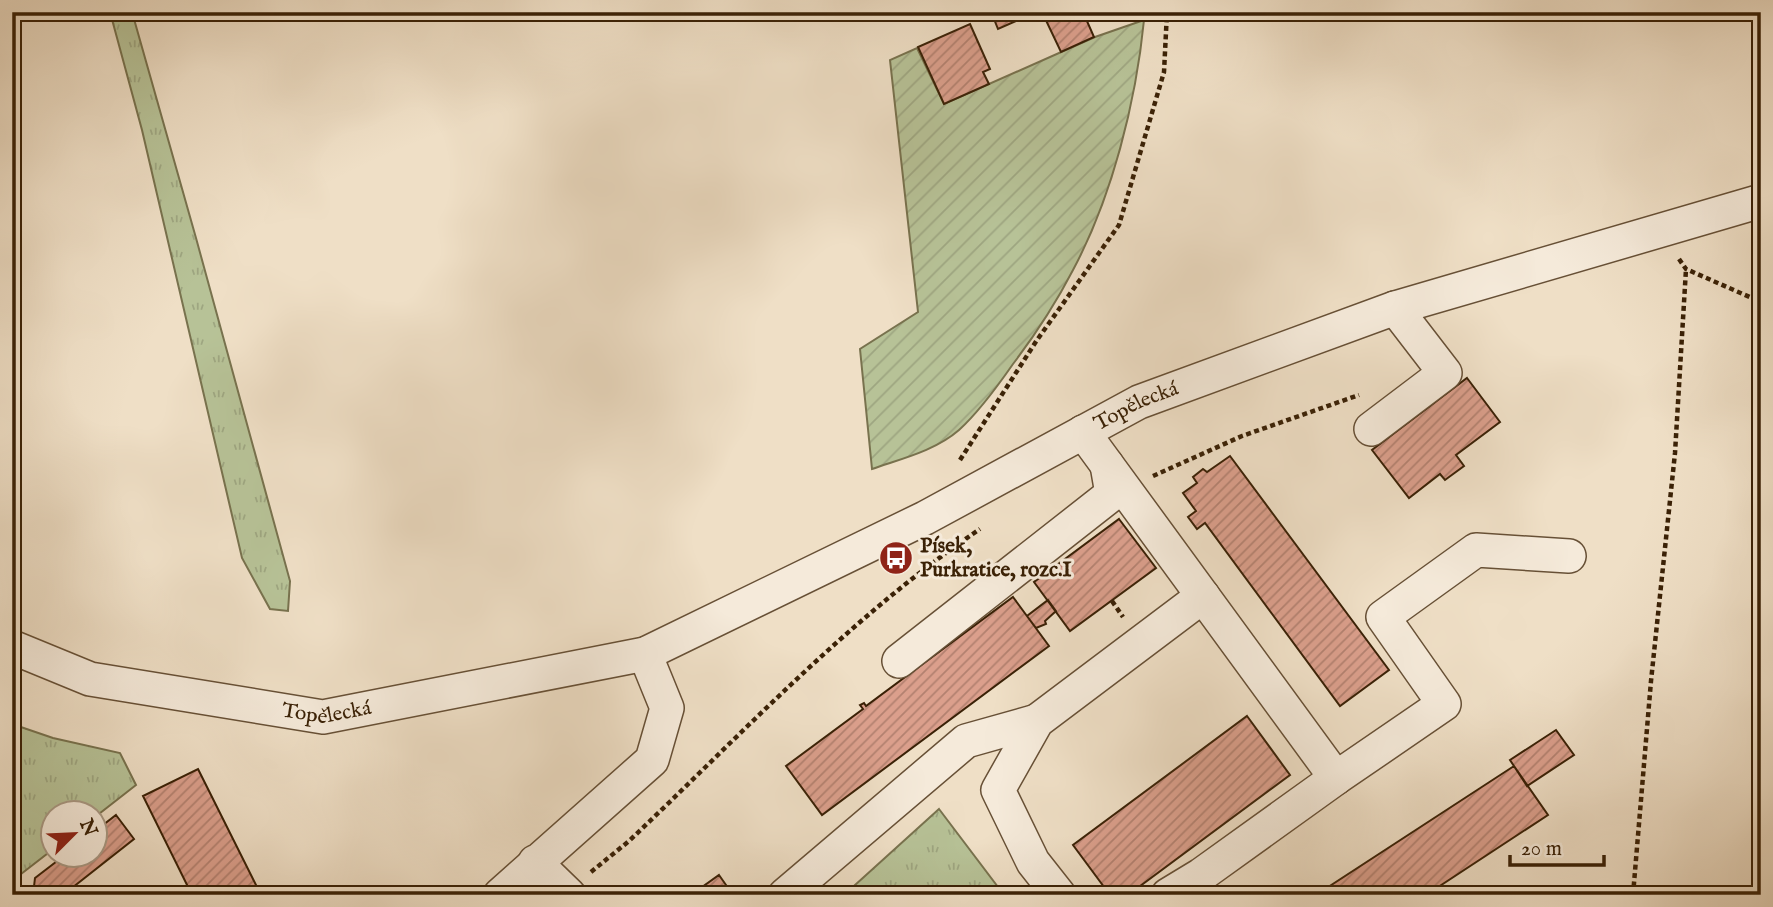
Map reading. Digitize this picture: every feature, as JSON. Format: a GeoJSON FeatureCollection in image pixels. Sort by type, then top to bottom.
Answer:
{"type":"FeatureCollection","features":[{"type":"Feature","properties":{"kind":"street","name":"Topělecká"},"geometry":{"type":"LineString","coordinates":[[12,647],[90,679],[323,717],[645,654],[925,518],[1139,402],[1395,308],[1761,201]]}},
{"type":"Feature","properties":{"kind":"street"},"geometry":{"type":"LineString","coordinates":[[1371,429],[1445,373],[1395,308]]}},
{"type":"Feature","properties":{"kind":"street"},"geometry":{"type":"LineString","coordinates":[[1083,432],[1336,778]]}},
{"type":"Feature","properties":{"kind":"street"},"geometry":{"type":"LineString","coordinates":[[899,661],[1112,494],[1116,477]]}},
{"type":"Feature","properties":{"kind":"street"},"geometry":{"type":"LineString","coordinates":[[1168,895],[1202,875],[1444,704],[1383,617],[1476,550],[1569,556]]}},
{"type":"Feature","properties":{"kind":"street"},"geometry":{"type":"LineString","coordinates":[[785,895],[966,741],[1037,721],[1203,596]]}},
{"type":"Feature","properties":{"kind":"street"},"geometry":{"type":"LineString","coordinates":[[500,895],[652,760],[667,708],[645,654]]}},
{"type":"Feature","properties":{"kind":"street"},"geometry":{"type":"LineString","coordinates":[[1037,721],[998,790],[1033,862],[1059,895]]}},
{"type":"Feature","properties":{"kind":"street"},"geometry":{"type":"LineString","coordinates":[[535,862],[568,893]]}},
{"type":"Feature","properties":{"kind":"path"},"geometry":{"type":"LineString","coordinates":[[953,472],[1037,340],[1119,225],[1164,72],[1167,12]]}},
{"type":"Feature","properties":{"kind":"path"},"geometry":{"type":"LineString","coordinates":[[1658,231],[1686,269],[1761,302]]}},
{"type":"Feature","properties":{"kind":"path"},"geometry":{"type":"LineString","coordinates":[[1633,895],[1651,681],[1675,453],[1686,269]]}},
{"type":"Feature","properties":{"kind":"path"},"geometry":{"type":"LineString","coordinates":[[1116,477],[1369,391]]}},
{"type":"Feature","properties":{"kind":"path"},"geometry":{"type":"LineString","coordinates":[[568,893],[629,841],[860,620],[936,559],[981,528]]}},
{"type":"Feature","properties":{"kind":"green space"},"geometry":{"type":"Polygon","coordinates":[[[110,12],[132,12],[290,581],[288,611],[270,609],[242,558],[142,130],[110,12]]]}},
{"type":"Feature","properties":{"kind":"green space"},"geometry":{"type":"Polygon","coordinates":[[[1144,20],[1128,116],[1110,180],[1087,242],[1052,307],[994,390],[959,430],[928,449],[872,469],[860,349],[918,312],[890,60],[917,48],[944,104],[1095,37],[1144,20]]]}},
{"type":"Feature","properties":{"kind":"green space"},"geometry":{"type":"Polygon","coordinates":[[[12,724],[53,738],[120,753],[136,785],[108,807],[108,799],[38,799],[38,861],[12,881],[12,724]]]}},
{"type":"Feature","properties":{"kind":"green space"},"geometry":{"type":"Polygon","coordinates":[[[939,809],[1004,895],[844,895],[939,809]]]}},
{"type":"Feature","properties":{"kind":"building"},"geometry":{"type":"Polygon","coordinates":[[[1036,12],[998,29],[992,14],[1036,12]]]}},
{"type":"Feature","properties":{"kind":"building"},"geometry":{"type":"Polygon","coordinates":[[[1042,12],[1083,12],[1094,37],[1061,52],[1042,12]]]}},
{"type":"Feature","properties":{"kind":"building"},"geometry":{"type":"Polygon","coordinates":[[[970,24],[990,69],[983,72],[989,84],[944,104],[918,47],[970,24]]]}},
{"type":"Feature","properties":{"kind":"building"},"geometry":{"type":"Polygon","coordinates":[[[1467,378],[1500,422],[1456,455],[1464,466],[1445,480],[1440,474],[1409,498],[1372,450],[1467,378]]]}},
{"type":"Feature","properties":{"kind":"building"},"geometry":{"type":"Polygon","coordinates":[[[1230,456],[1389,670],[1340,706],[1205,523],[1197,529],[1188,517],[1196,511],[1183,493],[1197,483],[1193,477],[1203,469],[1207,472],[1230,456]]]}},
{"type":"Feature","properties":{"kind":"building"},"geometry":{"type":"Polygon","coordinates":[[[1119,519],[1156,568],[1070,631],[1034,582],[1119,519]]]}},
{"type":"Feature","properties":{"kind":"building"},"geometry":{"type":"Polygon","coordinates":[[[1013,597],[1049,646],[822,815],[786,766],[863,709],[860,705],[864,703],[866,706],[1013,597]]]}},
{"type":"Feature","properties":{"kind":"building"},"geometry":{"type":"Polygon","coordinates":[[[1048,600],[1056,611],[1045,621],[1046,624],[1036,628],[1027,616],[1048,600]]]}},
{"type":"Feature","properties":{"kind":"building"},"geometry":{"type":"Polygon","coordinates":[[[1247,716],[1290,775],[1128,895],[1110,895],[1073,845],[1247,716]]]}},
{"type":"Feature","properties":{"kind":"building"},"geometry":{"type":"Polygon","coordinates":[[[1556,730],[1574,755],[1527,786],[1510,760],[1556,730]]]}},
{"type":"Feature","properties":{"kind":"building"},"geometry":{"type":"Polygon","coordinates":[[[1514,766],[1548,815],[1426,895],[1316,895],[1514,766]]]}},
{"type":"Feature","properties":{"kind":"building"},"geometry":{"type":"Polygon","coordinates":[[[198,769],[261,895],[192,895],[143,796],[198,769]]]}},
{"type":"Feature","properties":{"kind":"building"},"geometry":{"type":"Polygon","coordinates":[[[116,815],[134,839],[108,860],[108,821],[116,815]]]}},
{"type":"Feature","properties":{"kind":"building"},"geometry":{"type":"Polygon","coordinates":[[[47,869],[96,869],[63,895],[33,895],[35,878],[47,869]]]}},
{"type":"Feature","properties":{"kind":"building"},"geometry":{"type":"Polygon","coordinates":[[[719,875],[733,895],[691,895],[719,875]]]}},
{"type":"Feature","properties":{"kind":"place","name":"Písek, Purkratice, rozc.I"},"geometry":{"type":"Point","coordinates":[896,558]}}]}
